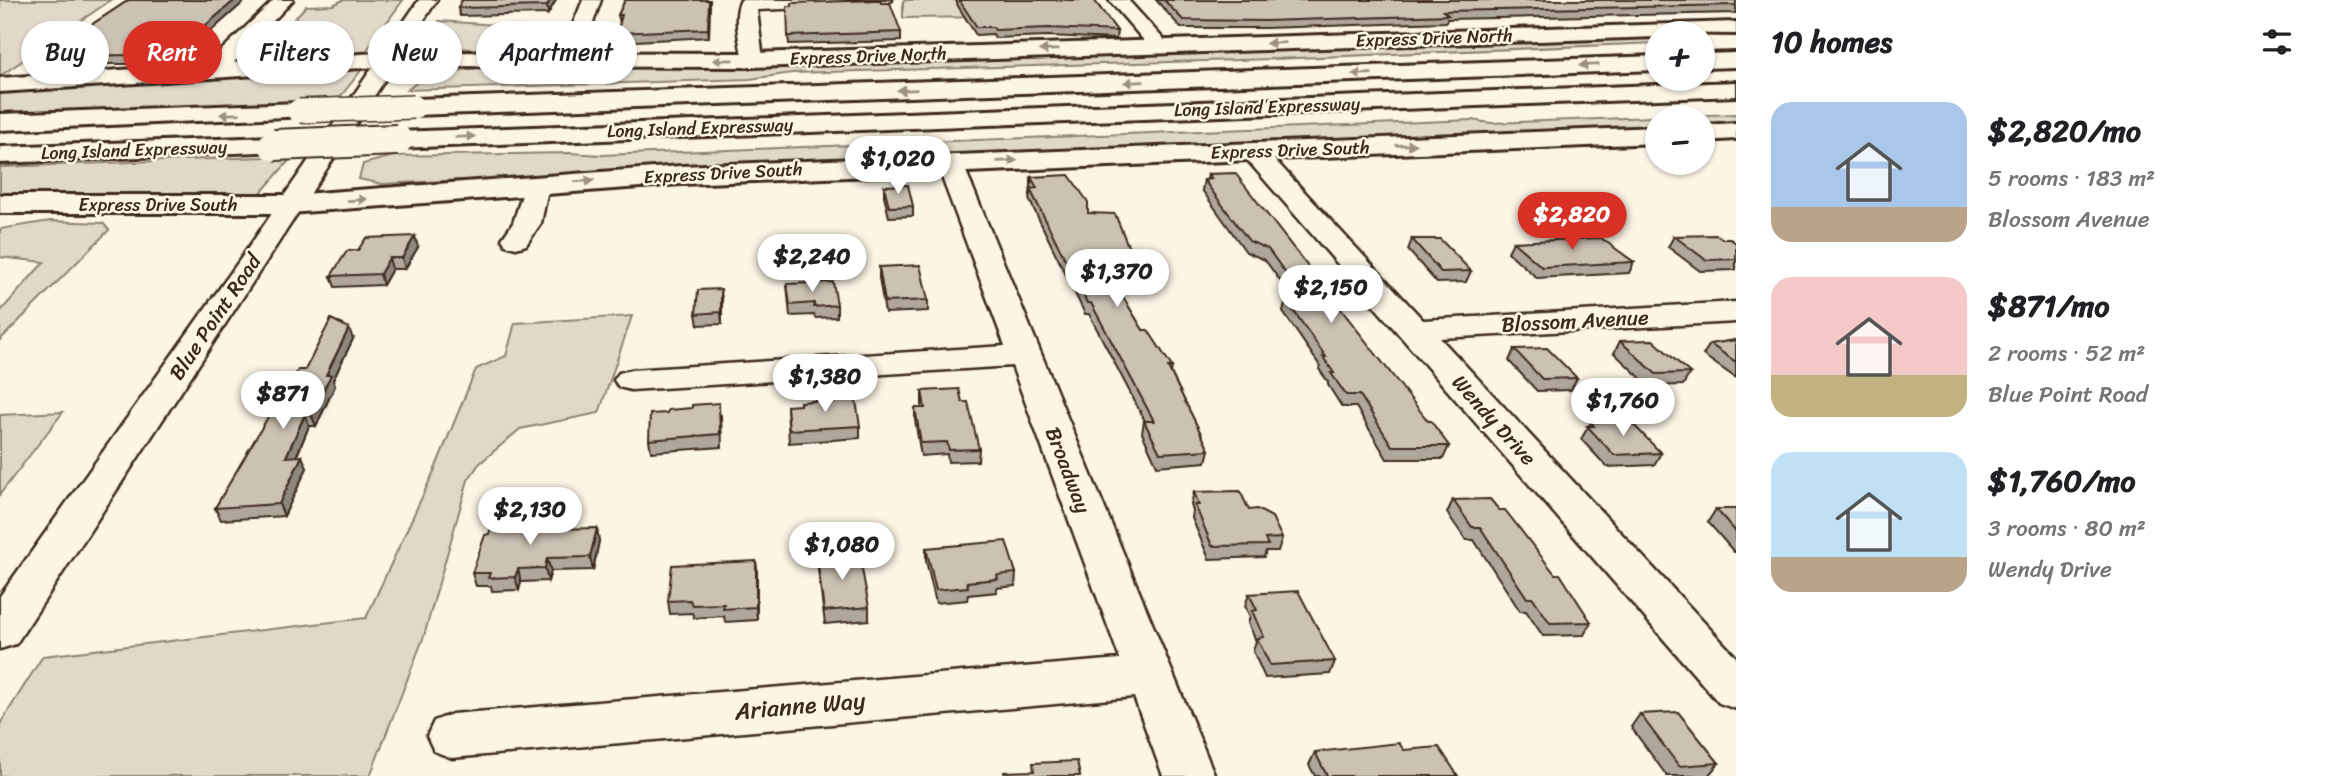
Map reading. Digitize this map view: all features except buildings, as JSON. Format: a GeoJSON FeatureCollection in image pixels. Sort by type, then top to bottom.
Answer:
{"type":"FeatureCollection","features":[{"type":"Feature","properties":{"kind":"main road","name":"Express Drive North"},"geometry":{"type":"LineString","coordinates":[[637,60],[753,60],[1736,27]]}},
{"type":"Feature","properties":{"kind":"main road"},"geometry":{"type":"LineString","coordinates":[[1715,61],[1736,60]]}},
{"type":"Feature","properties":{"kind":"main road","name":"Express Drive North"},"geometry":{"type":"LineString","coordinates":[[222,70],[368,61]]}},
{"type":"Feature","properties":{"kind":"main road","name":"Long Island Expressway"},"geometry":{"type":"LineString","coordinates":[[0,122],[1645,63]]}},
{"type":"Feature","properties":{"kind":"main road","name":"Express Drive North"},"geometry":{"type":"LineString","coordinates":[[0,85],[123,77]]}},
{"type":"Feature","properties":{"kind":"main road","name":"Long Island Expressway"},"geometry":{"type":"LineString","coordinates":[[0,155],[1736,89]]}},
{"type":"Feature","properties":{"kind":"main road"},"geometry":{"type":"LineString","coordinates":[[1715,132],[1736,131]]}},
{"type":"Feature","properties":{"kind":"main road","name":"Express Drive South"},"geometry":{"type":"LineString","coordinates":[[0,204],[289,204],[694,174],[1645,135]]}},
{"type":"Feature","properties":{"kind":"street"},"geometry":{"type":"LineString","coordinates":[[222,61],[285,0]]}},
{"type":"Feature","properties":{"kind":"street","name":"Blue Point Road"},"geometry":{"type":"LineString","coordinates":[[415,21],[428,0]]}},
{"type":"Feature","properties":{"kind":"street"},"geometry":{"type":"LineString","coordinates":[[584,21],[592,0]]}},
{"type":"Feature","properties":{"kind":"street"},"geometry":{"type":"LineString","coordinates":[[753,60],[749,3],[883,0]]}},
{"type":"Feature","properties":{"kind":"street"},"geometry":{"type":"LineString","coordinates":[[1118,0],[1160,47]]}},
{"type":"Feature","properties":{"kind":"street","name":"Blue Point Road"},"geometry":{"type":"LineString","coordinates":[[0,631],[255,259],[289,204],[374,84]]}},
{"type":"Feature","properties":{"kind":"street","name":"Wendy Drive"},"geometry":{"type":"LineString","coordinates":[[1252,151],[1727,667]]}},
{"type":"Feature","properties":{"kind":"street","name":"Broadway"},"geometry":{"type":"LineString","coordinates":[[950,164],[1189,776]]}},
{"type":"Feature","properties":{"kind":"street"},"geometry":{"type":"LineString","coordinates":[[516,239],[527,223],[536,185]]}},
{"type":"Feature","properties":{"kind":"street","name":"Blossom Avenue"},"geometry":{"type":"LineString","coordinates":[[1414,330],[1736,312]]}},
{"type":"Feature","properties":{"kind":"street"},"geometry":{"type":"LineString","coordinates":[[631,380],[1023,355]]}},
{"type":"Feature","properties":{"kind":"street","name":"Arianne Way"},"geometry":{"type":"LineString","coordinates":[[452,736],[1148,676]]}},
{"type":"Feature","properties":{"kind":"shaded area"},"geometry":{"type":"Polygon","coordinates":[[[0,0],[111,0],[80,21],[21,21],[21,62],[0,76],[0,0]]]}},
{"type":"Feature","properties":{"kind":"shaded area"},"geometry":{"type":"Polygon","coordinates":[[[343,0],[403,0],[388,21],[368,21],[368,48],[364,54],[354,54],[354,21],[292,21],[306,6],[333,5],[343,0]]]}},
{"type":"Feature","properties":{"kind":"shaded area"},"geometry":{"type":"Polygon","coordinates":[[[1000,0],[1001,17],[903,18],[903,1],[1000,0]]]}},
{"type":"Feature","properties":{"kind":"shaded area"},"geometry":{"type":"Polygon","coordinates":[[[462,23],[476,24],[476,49],[462,48],[462,23]]]}},
{"type":"Feature","properties":{"kind":"shaded area"},"geometry":{"type":"Polygon","coordinates":[[[1645,36],[1645,44],[1273,59],[792,73],[750,79],[637,83],[637,67],[722,67],[1645,36]]]}},
{"type":"Feature","properties":{"kind":"shaded area"},"geometry":{"type":"Polygon","coordinates":[[[363,68],[354,79],[354,69],[363,68]]]}},
{"type":"Feature","properties":{"kind":"shaded area"},"geometry":{"type":"Polygon","coordinates":[[[476,68],[476,84],[594,84],[407,90],[415,84],[462,84],[462,70],[476,68]]]}},
{"type":"Feature","properties":{"kind":"shaded area"},"geometry":{"type":"Polygon","coordinates":[[[236,76],[236,84],[350,84],[337,101],[0,114],[0,90],[123,83],[222,84],[222,77],[236,76]]]}},
{"type":"Feature","properties":{"kind":"shaded area"},"geometry":{"type":"Polygon","coordinates":[[[1736,114],[1736,123],[1715,124],[1715,115],[1736,114]]]}},
{"type":"Feature","properties":{"kind":"shaded area"},"geometry":{"type":"Polygon","coordinates":[[[1645,117],[1645,126],[694,164],[382,184],[359,179],[363,164],[393,156],[569,153],[602,155],[1472,120],[1490,123],[1645,117]]]}},
{"type":"Feature","properties":{"kind":"shaded area"},"geometry":{"type":"Polygon","coordinates":[[[293,156],[259,195],[0,197],[0,167],[293,156]]]}},
{"type":"Feature","properties":{"kind":"shaded area"},"geometry":{"type":"Polygon","coordinates":[[[50,221],[103,223],[109,230],[0,340],[0,312],[44,262],[0,257],[0,229],[50,221]]]}},
{"type":"Feature","properties":{"kind":"shaded area"},"geometry":{"type":"Polygon","coordinates":[[[632,316],[599,413],[520,429],[479,464],[468,480],[424,636],[370,776],[0,776],[0,724],[43,656],[366,618],[435,469],[476,369],[506,356],[515,323],[632,316]]]}},
{"type":"Feature","properties":{"kind":"shaded area"},"geometry":{"type":"Polygon","coordinates":[[[63,412],[0,494],[0,415],[63,412]]]}}]}
